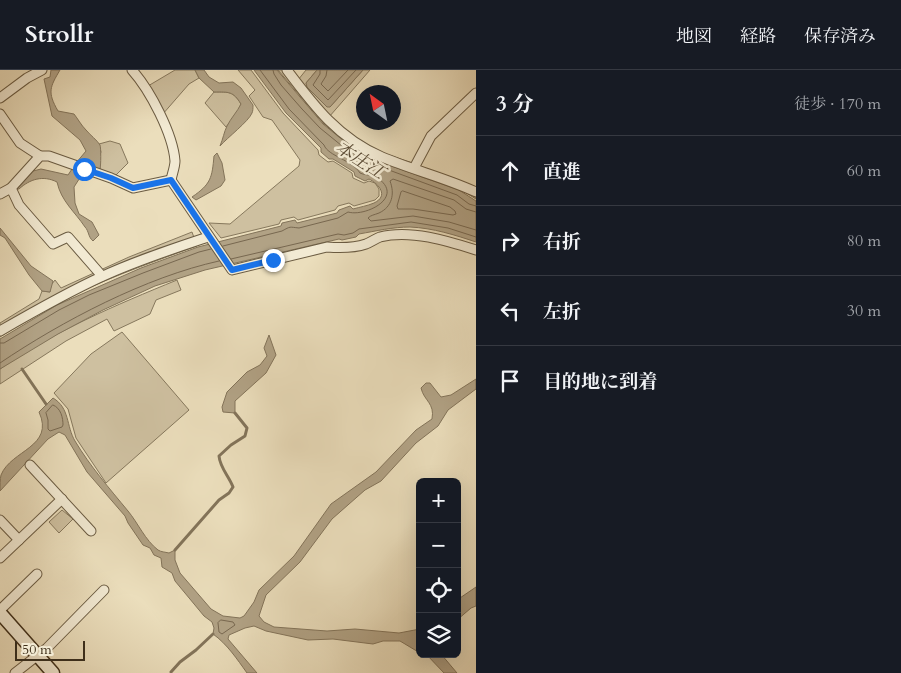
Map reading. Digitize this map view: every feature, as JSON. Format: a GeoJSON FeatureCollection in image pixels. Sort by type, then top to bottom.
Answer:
{"type":"FeatureCollection","features":[{"type":"Feature","properties":{"kind":"main road"},"geometry":{"type":"LineString","coordinates":[[0,611],[53,673]]}},
{"type":"Feature","properties":{"kind":"street"},"geometry":{"type":"LineString","coordinates":[[0,98],[27,78],[42,70]]}},
{"type":"Feature","properties":{"kind":"street"},"geometry":{"type":"LineString","coordinates":[[132,70],[144,84],[168,134],[175,162],[171,180],[232,270],[327,247],[340,248],[364,245],[381,237],[415,234],[476,250]]}},
{"type":"Feature","properties":{"kind":"street"},"geometry":{"type":"LineString","coordinates":[[287,70],[326,120],[354,142],[382,157],[476,192]]}},
{"type":"Feature","properties":{"kind":"street"},"geometry":{"type":"LineString","coordinates":[[414,168],[431,136],[476,93]]}},
{"type":"Feature","properties":{"kind":"street"},"geometry":{"type":"LineString","coordinates":[[0,114],[20,143],[40,156],[49,156],[111,178],[133,188],[171,180]]}},
{"type":"Feature","properties":{"kind":"street"},"geometry":{"type":"LineString","coordinates":[[0,194],[10,188],[40,156]]}},
{"type":"Feature","properties":{"kind":"street"},"geometry":{"type":"LineString","coordinates":[[10,188],[19,206],[54,244],[68,237],[102,276]]}},
{"type":"Feature","properties":{"kind":"street"},"geometry":{"type":"LineString","coordinates":[[0,331],[102,276],[130,264],[208,237]]}},
{"type":"Feature","properties":{"kind":"street"},"geometry":{"type":"LineString","coordinates":[[30,465],[91,531]]}},
{"type":"Feature","properties":{"kind":"street"},"geometry":{"type":"LineString","coordinates":[[0,558],[62,499]]}},
{"type":"Feature","properties":{"kind":"street"},"geometry":{"type":"LineString","coordinates":[[0,520],[18,540]]}},
{"type":"Feature","properties":{"kind":"street"},"geometry":{"type":"LineString","coordinates":[[0,611],[37,574]]}},
{"type":"Feature","properties":{"kind":"street"},"geometry":{"type":"LineString","coordinates":[[15,673],[47,648],[104,590]]}},
{"type":"Feature","properties":{"kind":"shaded area"},"geometry":{"type":"Polygon","coordinates":[[[175,70],[195,70],[199,78],[189,84],[162,115],[148,86],[175,70]]]}},
{"type":"Feature","properties":{"kind":"shaded area"},"geometry":{"type":"Polygon","coordinates":[[[238,70],[251,70],[283,113],[318,150],[319,155],[328,162],[333,161],[352,173],[353,178],[364,183],[369,181],[375,183],[379,189],[379,196],[375,200],[354,206],[349,203],[338,206],[335,210],[298,220],[294,217],[281,220],[279,224],[221,238],[209,223],[230,224],[299,166],[300,160],[272,120],[263,117],[249,96],[255,90],[238,70]]]}},
{"type":"Feature","properties":{"kind":"shaded area"},"geometry":{"type":"Polygon","coordinates":[[[278,70],[290,70],[298,80],[306,70],[317,70],[306,83],[307,87],[330,107],[363,70],[370,70],[329,117],[356,139],[385,154],[476,188],[476,199],[460,189],[381,161],[351,145],[324,124],[278,70]]]}},
{"type":"Feature","properties":{"kind":"shaded area"},"geometry":{"type":"Polygon","coordinates":[[[214,92],[230,93],[241,104],[236,115],[226,127],[205,103],[214,92]]]}},
{"type":"Feature","properties":{"kind":"shaded area"},"geometry":{"type":"Polygon","coordinates":[[[110,141],[120,144],[128,163],[115,176],[100,169],[99,157],[101,152],[99,144],[110,141]]]}},
{"type":"Feature","properties":{"kind":"shaded area"},"geometry":{"type":"Polygon","coordinates":[[[192,232],[197,246],[85,289],[43,310],[0,337],[0,323],[39,299],[42,291],[50,292],[51,285],[55,280],[61,288],[129,257],[192,232]]]}},
{"type":"Feature","properties":{"kind":"shaded area"},"geometry":{"type":"Polygon","coordinates":[[[177,280],[181,290],[156,300],[150,314],[114,331],[107,319],[66,341],[0,384],[0,369],[21,355],[108,309],[177,280]]]}},
{"type":"Feature","properties":{"kind":"shaded area"},"geometry":{"type":"Polygon","coordinates":[[[122,332],[189,410],[106,483],[76,438],[68,409],[54,393],[91,354],[122,332]]]}},
{"type":"Feature","properties":{"kind":"shaded area"},"geometry":{"type":"Polygon","coordinates":[[[62,510],[73,519],[59,533],[49,522],[62,510]]]}},
{"type":"Feature","properties":{"kind":"water"},"geometry":{"type":"Polygon","coordinates":[[[51,70],[60,70],[51,90],[52,99],[58,111],[74,114],[100,145],[100,169],[98,170],[76,163],[86,151],[80,140],[52,116],[44,79],[50,77],[51,70]]]}},
{"type":"Feature","properties":{"kind":"water"},"geometry":{"type":"Polygon","coordinates":[[[195,70],[204,70],[209,77],[219,83],[233,82],[241,88],[253,105],[253,111],[250,116],[220,146],[227,126],[241,104],[230,93],[214,92],[199,78],[195,70]]]}},
{"type":"Feature","properties":{"kind":"water","name":"本庄江"},"geometry":{"type":"Polygon","coordinates":[[[254,70],[277,70],[323,124],[350,146],[380,162],[459,190],[476,201],[476,242],[452,234],[427,229],[410,227],[384,229],[359,234],[356,237],[339,239],[205,270],[155,286],[103,310],[58,334],[0,369],[0,339],[57,305],[141,268],[198,247],[281,226],[282,223],[295,220],[297,223],[337,213],[339,210],[350,206],[353,209],[379,200],[382,194],[379,187],[369,179],[365,181],[355,176],[354,172],[333,159],[329,159],[321,152],[321,148],[286,113],[254,70]]]}},
{"type":"Feature","properties":{"kind":"water"},"geometry":{"type":"Polygon","coordinates":[[[317,70],[363,70],[330,107],[327,107],[307,87],[306,83],[317,70]]]}},
{"type":"Feature","properties":{"kind":"water"},"geometry":{"type":"Polygon","coordinates":[[[217,153],[222,163],[225,180],[221,186],[196,200],[192,197],[207,184],[214,156],[217,153]]]}},
{"type":"Feature","properties":{"kind":"water"},"geometry":{"type":"Polygon","coordinates":[[[41,169],[68,175],[72,169],[83,173],[74,187],[75,203],[79,214],[92,222],[99,235],[93,241],[65,201],[57,182],[37,179],[17,189],[33,171],[41,169]]]}},
{"type":"Feature","properties":{"kind":"water"},"geometry":{"type":"Polygon","coordinates":[[[0,228],[31,266],[53,281],[50,292],[42,291],[29,275],[5,238],[0,235],[0,228]]]}},
{"type":"Feature","properties":{"kind":"water"},"geometry":{"type":"Polygon","coordinates":[[[269,335],[276,355],[266,373],[235,401],[235,413],[223,412],[222,407],[227,392],[247,372],[260,365],[267,356],[264,348],[269,335]]]}},
{"type":"Feature","properties":{"kind":"water"},"geometry":{"type":"Polygon","coordinates":[[[476,379],[476,389],[448,410],[438,426],[416,443],[381,481],[365,490],[332,519],[300,562],[266,595],[259,616],[264,622],[274,627],[327,631],[355,629],[399,633],[416,630],[416,651],[400,641],[383,641],[373,644],[333,639],[308,640],[266,631],[254,626],[229,635],[228,639],[257,673],[247,673],[236,657],[213,634],[212,622],[204,616],[175,581],[172,573],[162,567],[161,558],[154,555],[150,548],[143,545],[125,516],[87,472],[65,435],[59,432],[48,439],[0,491],[1,475],[6,467],[37,441],[41,433],[42,424],[39,412],[53,398],[65,412],[72,435],[81,450],[149,541],[160,551],[169,553],[175,550],[175,560],[180,573],[211,609],[223,616],[240,618],[244,616],[254,602],[259,590],[294,556],[331,504],[376,472],[416,430],[432,419],[431,406],[421,388],[426,383],[430,383],[441,397],[451,395],[476,379]]]}},
{"type":"Feature","properties":{"kind":"water"},"geometry":{"type":"Polygon","coordinates":[[[476,587],[476,606],[461,617],[461,613],[461,597],[476,587]]]}},
{"type":"Feature","properties":{"kind":"water"},"geometry":{"type":"Polygon","coordinates":[[[430,658],[444,658],[457,673],[444,673],[430,658]]]}},
{"type":"Feature","properties":{"kind":"waterway"},"geometry":{"type":"LineString","coordinates":[[22,369],[46,404]]}},
{"type":"Feature","properties":{"kind":"waterway"},"geometry":{"type":"LineString","coordinates":[[175,550],[233,487],[219,456],[245,436],[247,428],[235,413]]}},
{"type":"Feature","properties":{"kind":"waterway"},"geometry":{"type":"LineString","coordinates":[[171,672],[213,634]]}},
{"type":"Feature","properties":{"kind":"route"},"geometry":{"type":"LineString","coordinates":[[84,169],[133,188],[171,180],[232,270],[273,260]]}}]}
